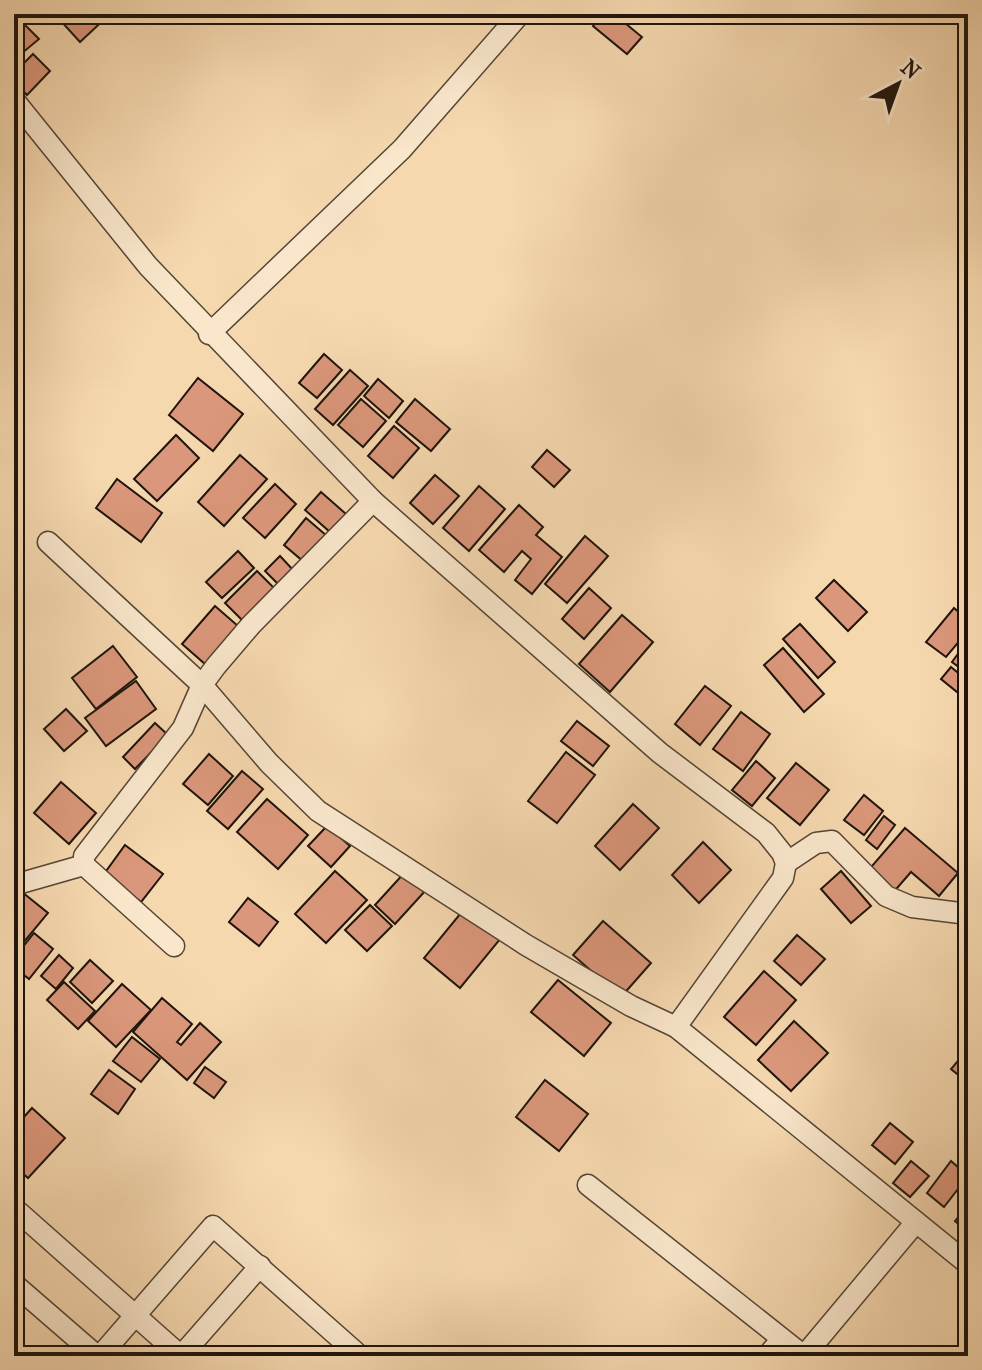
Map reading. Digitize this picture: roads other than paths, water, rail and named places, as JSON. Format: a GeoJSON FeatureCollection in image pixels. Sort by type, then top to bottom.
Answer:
{"type":"FeatureCollection","features":[{"type":"Feature","properties":{"kind":"street"},"geometry":{"type":"LineString","coordinates":[[209,334],[402,149],[520,14]]}},
{"type":"Feature","properties":{"kind":"street"},"geometry":{"type":"LineString","coordinates":[[14,100],[148,266],[209,334],[373,501],[660,753],[766,833],[786,863]]}},
{"type":"Feature","properties":{"kind":"street"},"geometry":{"type":"LineString","coordinates":[[84,865],[86,852],[183,728],[202,685],[251,625],[373,501]]}},
{"type":"Feature","properties":{"kind":"street"},"geometry":{"type":"LineString","coordinates":[[48,542],[202,685],[269,763],[318,811],[526,945],[631,1006],[676,1027],[968,1264]]}},
{"type":"Feature","properties":{"kind":"street"},"geometry":{"type":"LineString","coordinates":[[676,1027],[783,878],[786,863],[816,843],[832,841],[886,896],[912,907],[968,914]]}},
{"type":"Feature","properties":{"kind":"street"},"geometry":{"type":"LineString","coordinates":[[14,885],[84,865]]}},
{"type":"Feature","properties":{"kind":"street"},"geometry":{"type":"LineString","coordinates":[[84,865],[174,946]]}},
{"type":"Feature","properties":{"kind":"street"},"geometry":{"type":"LineString","coordinates":[[588,1185],[804,1356],[916,1222]]}},
{"type":"Feature","properties":{"kind":"street"},"geometry":{"type":"LineString","coordinates":[[14,1208],[181,1356],[260,1266]]}},
{"type":"Feature","properties":{"kind":"street"},"geometry":{"type":"LineString","coordinates":[[14,1284],[99,1356],[213,1226],[360,1356]]}},
{"type":"Feature","properties":{"kind":"street"},"geometry":{"type":"LineString","coordinates":[[767,1356],[782,1339]]}}]}
